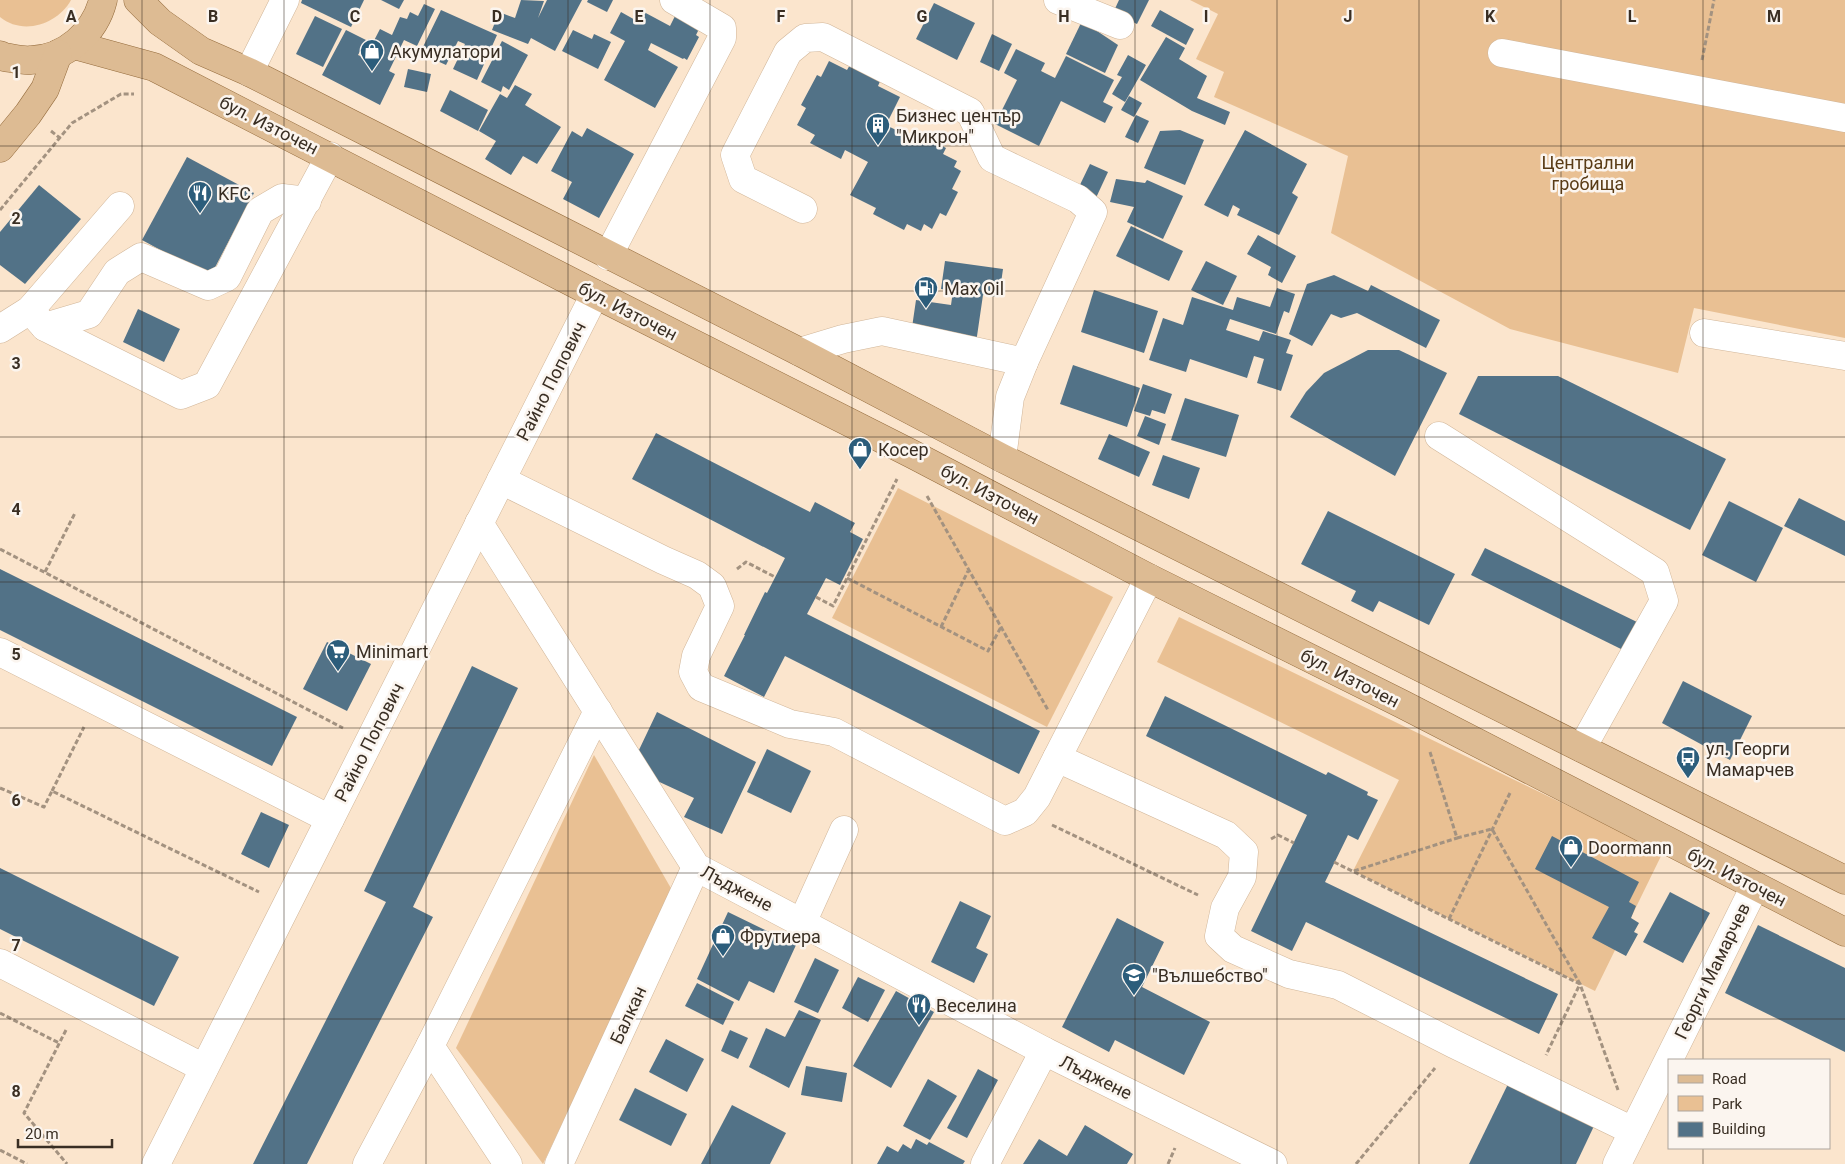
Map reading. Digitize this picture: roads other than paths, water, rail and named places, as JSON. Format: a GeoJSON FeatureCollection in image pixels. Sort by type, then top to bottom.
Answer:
{"type":"FeatureCollection","features":[{"type":"Feature","properties":{"kind":"main road"},"geometry":{"type":"LineString","coordinates":[[0,148],[28,114],[45,89],[66,50],[90,29],[103,0]]}},
{"type":"Feature","properties":{"kind":"main road","name":"бул. Източен"},"geometry":{"type":"LineString","coordinates":[[138,0],[160,22],[201,51],[249,72],[800,352],[1002,458],[1845,880]]}},
{"type":"Feature","properties":{"kind":"main road"},"geometry":{"type":"LineString","coordinates":[[0,55],[31,60],[66,50]]}},
{"type":"Feature","properties":{"kind":"main road","name":"бул. Източен"},"geometry":{"type":"LineString","coordinates":[[66,50],[154,67],[330,156],[594,294],[912,454],[1149,578],[1386,696],[1845,932]]}},
{"type":"Feature","properties":{"kind":"street"},"geometry":{"type":"LineString","coordinates":[[249,72],[285,0]]}},
{"type":"Feature","properties":{"kind":"street"},"geometry":{"type":"LineString","coordinates":[[608,256],[722,38],[722,28],[674,0]]}},
{"type":"Feature","properties":{"kind":"street"},"geometry":{"type":"LineString","coordinates":[[1058,0],[1120,25]]}},
{"type":"Feature","properties":{"kind":"street"},"geometry":{"type":"LineString","coordinates":[[803,209],[743,179],[735,154],[788,52],[805,38],[823,37],[970,112],[992,158],[1078,198],[1093,212],[1024,362],[1010,398],[1002,458]]}},
{"type":"Feature","properties":{"kind":"street"},"geometry":{"type":"LineString","coordinates":[[1502,53],[1845,118]]}},
{"type":"Feature","properties":{"kind":"street"},"geometry":{"type":"LineString","coordinates":[[37,318],[181,395],[207,385],[330,156]]}},
{"type":"Feature","properties":{"kind":"street"},"geometry":{"type":"LineString","coordinates":[[0,329],[37,318],[90,314],[117,272],[141,258],[208,286],[227,277],[260,211],[282,198],[307,201]]}},
{"type":"Feature","properties":{"kind":"street"},"geometry":{"type":"LineString","coordinates":[[37,318],[120,206]]}},
{"type":"Feature","properties":{"kind":"street","name":"Райно Попович"},"geometry":{"type":"LineString","coordinates":[[156,1164],[594,294]]}},
{"type":"Feature","properties":{"kind":"street"},"geometry":{"type":"LineString","coordinates":[[800,352],[843,339],[882,331],[1024,362]]}},
{"type":"Feature","properties":{"kind":"street"},"geometry":{"type":"LineString","coordinates":[[1704,333],[1845,356]]}},
{"type":"Feature","properties":{"kind":"street"},"geometry":{"type":"LineString","coordinates":[[1439,436],[1656,572],[1664,601],[1582,748]]}},
{"type":"Feature","properties":{"kind":"street"},"geometry":{"type":"LineString","coordinates":[[501,480],[697,575],[712,586],[720,606],[696,656],[693,672],[701,687],[790,724],[834,732],[1005,821],[1025,812],[1037,797],[1149,578]]}},
{"type":"Feature","properties":{"kind":"street","name":"Лъджене"},"geometry":{"type":"LineString","coordinates":[[479,524],[696,867],[1044,1051],[1272,1164]]}},
{"type":"Feature","properties":{"kind":"street"},"geometry":{"type":"LineString","coordinates":[[0,652],[330,818]]}},
{"type":"Feature","properties":{"kind":"street"},"geometry":{"type":"LineString","coordinates":[[367,1164],[430,1046],[598,711]]}},
{"type":"Feature","properties":{"kind":"street"},"geometry":{"type":"LineString","coordinates":[[1062,749],[1226,835],[1244,852],[1242,877],[1225,908],[1219,936],[1233,949],[1289,974],[1338,985],[1454,1044],[1633,1130]]}},
{"type":"Feature","properties":{"kind":"street"},"geometry":{"type":"LineString","coordinates":[[802,922],[844,830]]}},
{"type":"Feature","properties":{"kind":"street","name":"Балкан"},"geometry":{"type":"LineString","coordinates":[[560,1164],[696,867]]}},
{"type":"Feature","properties":{"kind":"street","name":"Георги Мамарчев"},"geometry":{"type":"LineString","coordinates":[[1668,1059],[1755,886]]}},
{"type":"Feature","properties":{"kind":"street"},"geometry":{"type":"LineString","coordinates":[[0,963],[204,1068]]}},
{"type":"Feature","properties":{"kind":"street"},"geometry":{"type":"LineString","coordinates":[[430,1046],[508,1164]]}},
{"type":"Feature","properties":{"kind":"street"},"geometry":{"type":"LineString","coordinates":[[985,1164],[1044,1051]]}},
{"type":"Feature","properties":{"kind":"street","name":"Георги Мамарчев"},"geometry":{"type":"LineString","coordinates":[[1617,1164],[1668,1060]]}},
{"type":"Feature","properties":{"kind":"place","name":"Акумулатори"},"geometry":{"type":"Point","coordinates":[372,72]}},
{"type":"Feature","properties":{"kind":"place","name":"Бизнес център \"Микрон\""},"geometry":{"type":"Point","coordinates":[878,146]}},
{"type":"Feature","properties":{"kind":"place","name":"KFC"},"geometry":{"type":"Point","coordinates":[200,214]}},
{"type":"Feature","properties":{"kind":"place","name":"Max Oil"},"geometry":{"type":"Point","coordinates":[926,309]}},
{"type":"Feature","properties":{"kind":"place","name":"Косер"},"geometry":{"type":"Point","coordinates":[860,470]}},
{"type":"Feature","properties":{"kind":"place","name":"Minimart"},"geometry":{"type":"Point","coordinates":[338,672]}},
{"type":"Feature","properties":{"kind":"place","name":"ул. Георги Мамарчев"},"geometry":{"type":"Point","coordinates":[1688,779]}},
{"type":"Feature","properties":{"kind":"place","name":"Doormann"},"geometry":{"type":"Point","coordinates":[1571,868]}},
{"type":"Feature","properties":{"kind":"place","name":"Фрутиера"},"geometry":{"type":"Point","coordinates":[723,957]}},
{"type":"Feature","properties":{"kind":"place","name":"\"Вълшебство\""},"geometry":{"type":"Point","coordinates":[1134,996]}},
{"type":"Feature","properties":{"kind":"place","name":"Веселина"},"geometry":{"type":"Point","coordinates":[919,1026]}},
{"type":"Feature","properties":{"kind":"park label","name":"Централни гробища"},"geometry":{"type":"Point","coordinates":[1588,172]}}]}
